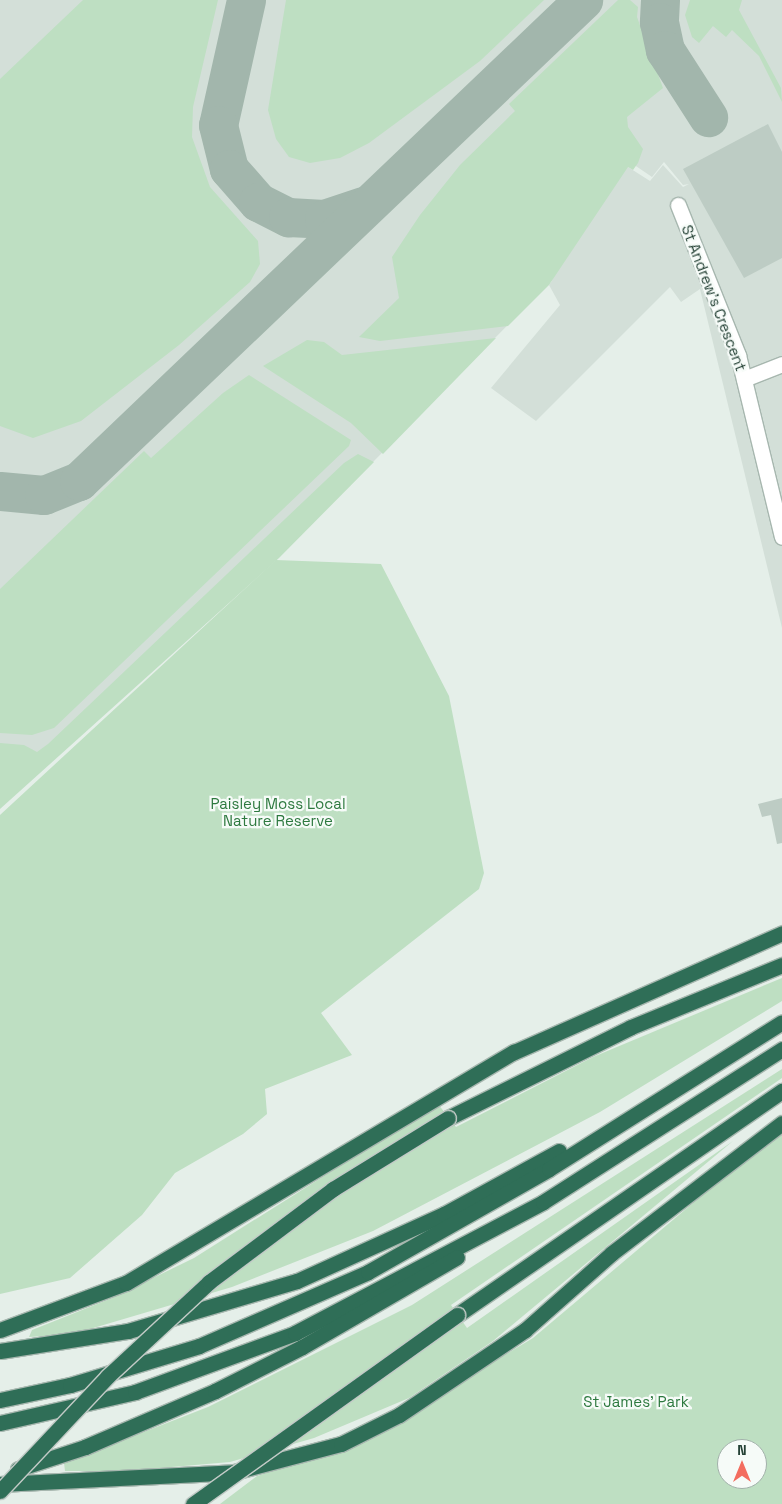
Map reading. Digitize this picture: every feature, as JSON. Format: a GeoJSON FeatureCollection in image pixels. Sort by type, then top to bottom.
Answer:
{"type":"FeatureCollection","features":[{"type":"Feature","properties":{"kind":"highway"},"geometry":{"type":"LineString","coordinates":[[0,1330],[126,1283],[514,1052],[782,933]]}},
{"type":"Feature","properties":{"kind":"highway"},"geometry":{"type":"LineString","coordinates":[[0,1491],[108,1376],[209,1282],[326,1194],[448,1118],[605,1039],[782,965]]}},
{"type":"Feature","properties":{"kind":"highway"},"geometry":{"type":"LineString","coordinates":[[0,1400],[138,1366],[296,1307],[458,1222],[782,1022]]}},
{"type":"Feature","properties":{"kind":"highway"},"geometry":{"type":"LineString","coordinates":[[0,1475],[85,1447],[215,1391],[431,1274],[782,1049]]}},
{"type":"Feature","properties":{"kind":"highway"},"geometry":{"type":"LineString","coordinates":[[0,1351],[128,1331],[306,1277],[444,1214],[715,1063]]}},
{"type":"Feature","properties":{"kind":"highway"},"geometry":{"type":"LineString","coordinates":[[193,1504],[457,1315],[782,1091]]}},
{"type":"Feature","properties":{"kind":"highway"},"geometry":{"type":"LineString","coordinates":[[0,1484],[234,1472],[271,1466],[341,1444],[399,1415],[525,1330],[620,1247],[782,1123]]}},
{"type":"Feature","properties":{"kind":"highway"},"geometry":{"type":"LineString","coordinates":[[0,1423],[135,1392],[278,1340],[543,1202]]}},
{"type":"Feature","properties":{"kind":"street","name":"St Andrew's Crescent"},"geometry":{"type":"LineString","coordinates":[[678,205],[744,379],[782,537]]}},
{"type":"Feature","properties":{"kind":"street"},"geometry":{"type":"LineString","coordinates":[[744,379],[782,364]]}},
{"type":"Feature","properties":{"kind":"shaded area"},"geometry":{"type":"Polygon","coordinates":[[[0,0],[782,0],[782,628],[700,289],[681,302],[670,287],[536,421],[491,388],[560,305],[549,285],[553,279],[374,461],[0,807],[0,0]],[[630,162],[628,167],[650,181],[663,165],[683,187],[689,184],[683,185],[664,162],[652,177],[630,162]]]}},
{"type":"Feature","properties":{"kind":"green space"},"geometry":{"type":"Polygon","coordinates":[[[83,0],[218,0],[193,107],[192,137],[210,187],[258,241],[260,264],[250,282],[179,345],[81,421],[33,438],[0,426],[0,79],[83,0]]]}},
{"type":"Feature","properties":{"kind":"green space"},"geometry":{"type":"Polygon","coordinates":[[[286,0],[544,0],[480,61],[369,143],[340,158],[310,163],[289,157],[276,139],[268,110],[286,0]]]}},
{"type":"Feature","properties":{"kind":"green space"},"geometry":{"type":"Polygon","coordinates":[[[618,0],[630,0],[638,7],[637,17],[663,88],[627,117],[628,127],[643,149],[638,163],[633,170],[628,167],[549,285],[508,326],[380,341],[359,337],[399,298],[392,257],[420,215],[460,165],[515,111],[509,104],[618,0]]]}},
{"type":"Feature","properties":{"kind":"green space"},"geometry":{"type":"Polygon","coordinates":[[[690,0],[742,0],[739,10],[781,88],[782,102],[759,56],[732,30],[726,37],[713,26],[699,43],[692,37],[685,15],[690,0]]]}},
{"type":"Feature","properties":{"kind":"green space"},"geometry":{"type":"Polygon","coordinates":[[[496,338],[383,454],[351,423],[263,366],[307,340],[324,342],[342,355],[496,338]]]}},
{"type":"Feature","properties":{"kind":"green space"},"geometry":{"type":"Polygon","coordinates":[[[249,375],[351,440],[349,446],[54,728],[32,735],[0,733],[0,589],[144,451],[151,458],[223,393],[249,375]]]}},
{"type":"Feature","properties":{"kind":"green space"},"geometry":{"type":"Polygon","coordinates":[[[358,454],[374,462],[279,558],[0,809],[0,743],[24,745],[37,752],[48,744],[344,463],[358,454]]]}},
{"type":"Feature","properties":{"kind":"green space","name":"Paisley Moss Local Nature Reserve"},"geometry":{"type":"Polygon","coordinates":[[[276,560],[381,564],[449,696],[484,873],[479,889],[321,1013],[352,1055],[265,1089],[267,1114],[243,1134],[175,1173],[142,1215],[70,1278],[0,1294],[0,815],[276,560]]]}},
{"type":"Feature","properties":{"kind":"green space"},"geometry":{"type":"Polygon","coordinates":[[[782,978],[782,1001],[600,1112],[373,1231],[232,1287],[73,1334],[29,1337],[32,1330],[112,1298],[194,1258],[438,1104],[456,1127],[593,1057],[782,978]]]}},
{"type":"Feature","properties":{"kind":"green space"},"geometry":{"type":"Polygon","coordinates":[[[782,1069],[782,1078],[451,1305],[467,1328],[733,1141],[493,1341],[409,1398],[314,1438],[230,1462],[125,1471],[65,1471],[64,1463],[208,1407],[412,1305],[782,1069]]]}},
{"type":"Feature","properties":{"kind":"green space","name":"St James' Park"},"geometry":{"type":"Polygon","coordinates":[[[782,1134],[782,1504],[220,1504],[257,1476],[357,1444],[533,1338],[744,1160],[782,1134]]]}},
{"type":"Feature","properties":{"kind":"building"},"geometry":{"type":"Polygon","coordinates":[[[768,124],[782,152],[782,258],[744,278],[683,169],[768,124]]]}},
{"type":"Feature","properties":{"kind":"building"},"geometry":{"type":"Polygon","coordinates":[[[782,798],[782,843],[777,844],[771,815],[762,817],[758,804],[782,798]]]}},
{"type":"Feature","properties":{"kind":"taxiway"},"geometry":{"type":"LineString","coordinates":[[246,0],[218,125],[229,169],[258,202],[288,217],[324,219],[363,206]]}},
{"type":"Feature","properties":{"kind":"taxiway"},"geometry":{"type":"LineString","coordinates":[[0,491],[44,495],[79,481],[583,0]]}},
{"type":"Feature","properties":{"kind":"taxiway"},"geometry":{"type":"LineString","coordinates":[[660,0],[659,22],[665,50],[708,117]]}}]}
